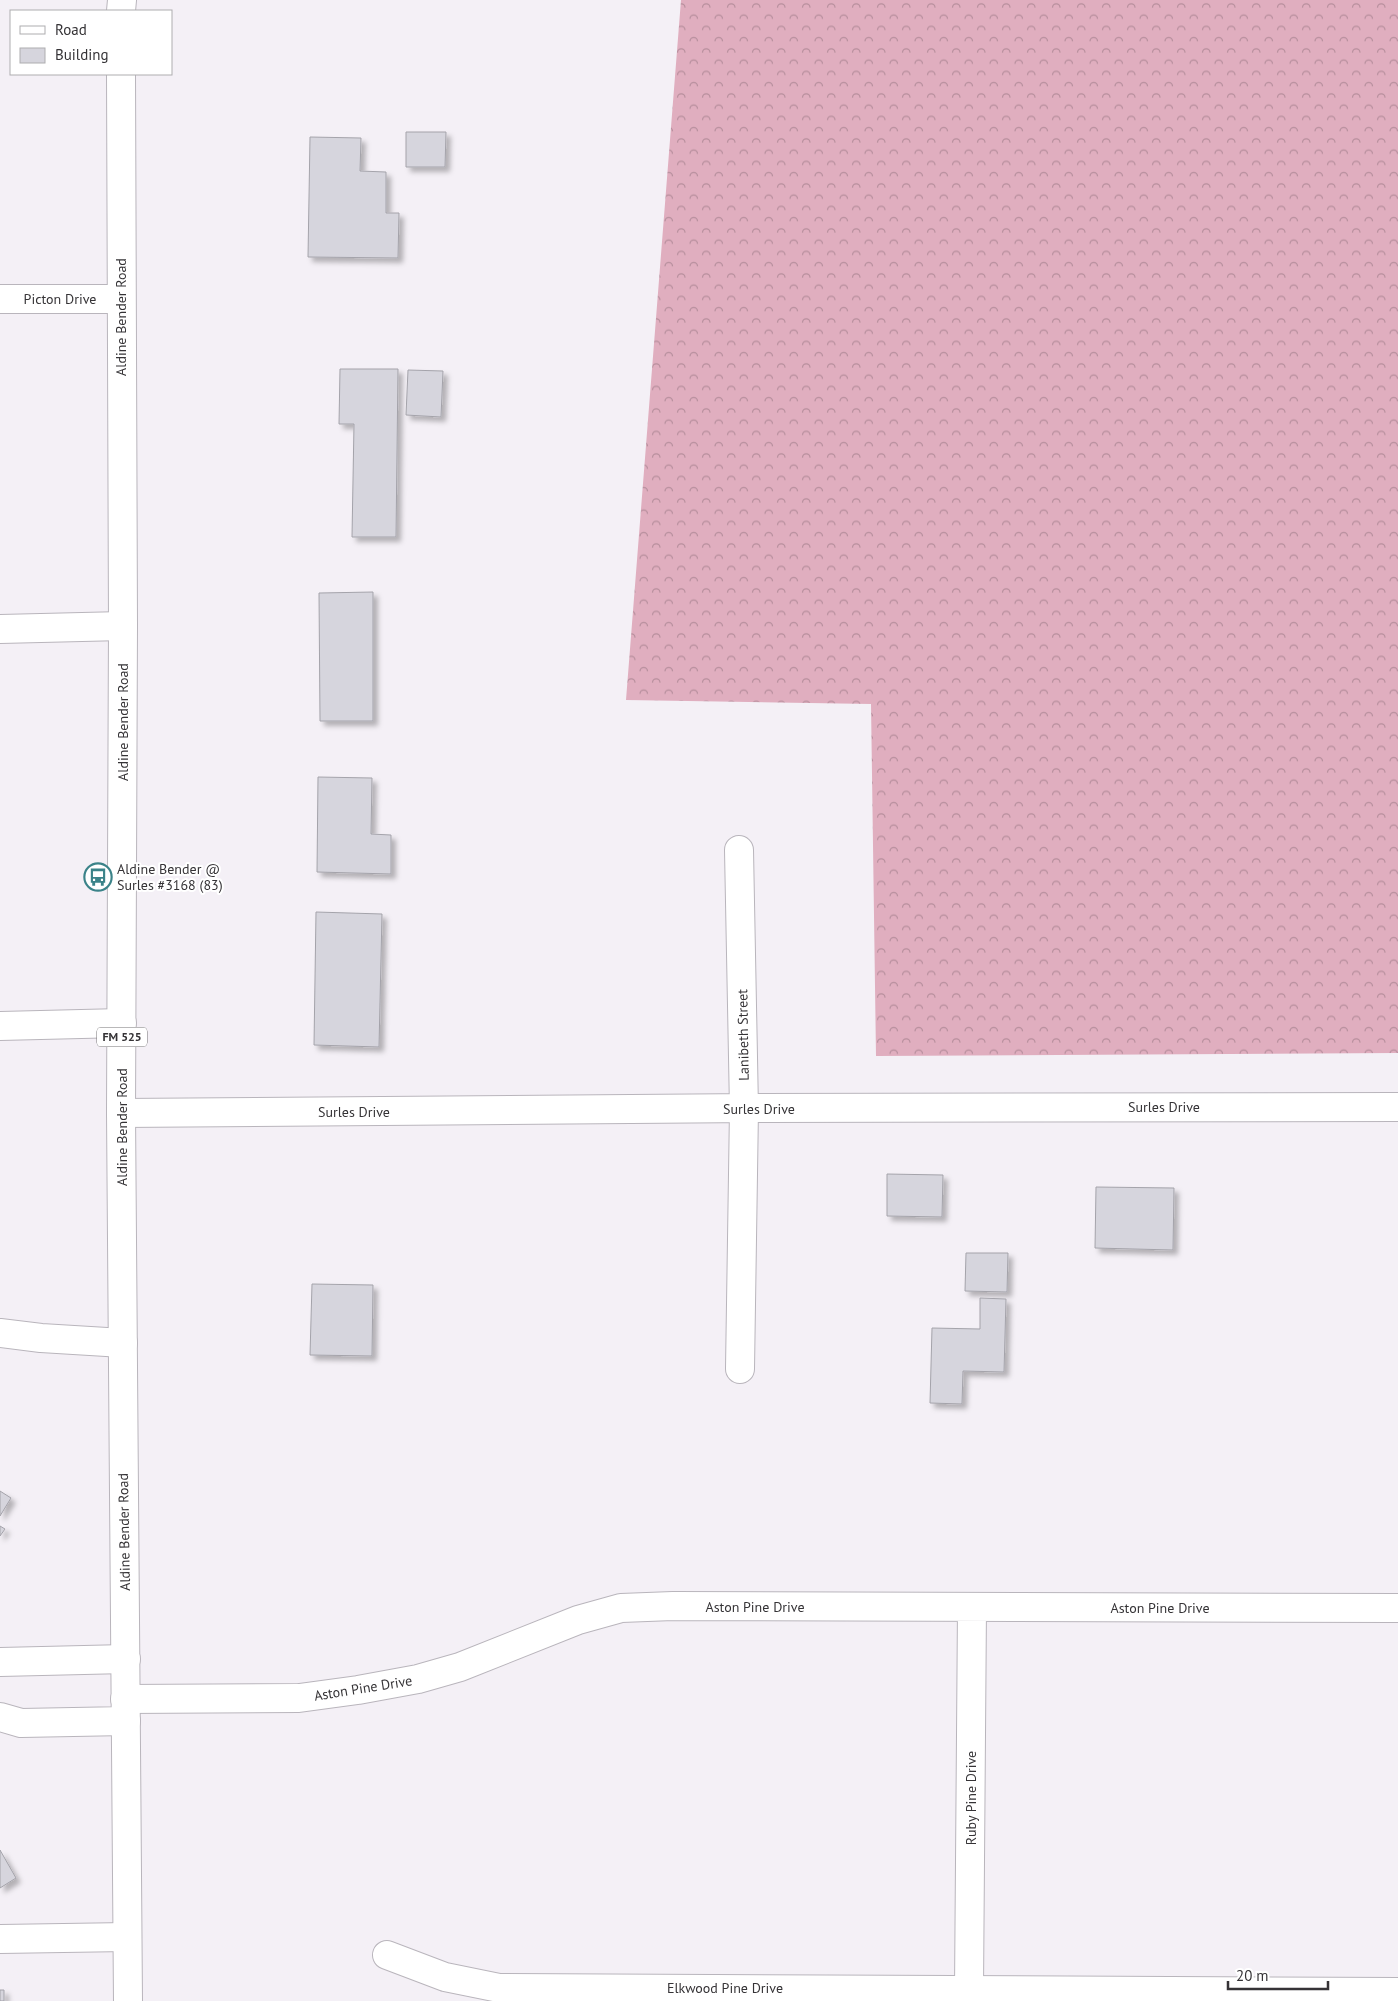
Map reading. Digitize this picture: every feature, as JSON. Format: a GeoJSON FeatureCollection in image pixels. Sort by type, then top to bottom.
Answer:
{"type":"FeatureCollection","features":[{"type":"Feature","properties":{"kind":"street","name":"Aldine Bender Road"},"geometry":{"type":"LineString","coordinates":[[121,75],[123,626],[121,1113],[128,2001]]}},
{"type":"Feature","properties":{"kind":"street","name":"Picton Drive"},"geometry":{"type":"LineString","coordinates":[[0,299],[121,299]]}},
{"type":"Feature","properties":{"kind":"street"},"geometry":{"type":"LineString","coordinates":[[0,629],[123,626]]}},
{"type":"Feature","properties":{"kind":"street","name":"Lanibeth Street"},"geometry":{"type":"LineString","coordinates":[[740,850],[744,1109],[740,1369]]}},
{"type":"Feature","properties":{"kind":"street"},"geometry":{"type":"LineString","coordinates":[[0,1026],[122,1023]]}},
{"type":"Feature","properties":{"kind":"street","name":"Surles Drive"},"geometry":{"type":"LineString","coordinates":[[121,1113],[1398,1107]]}},
{"type":"Feature","properties":{"kind":"street"},"geometry":{"type":"LineString","coordinates":[[0,1333],[41,1338],[123,1343]]}},
{"type":"Feature","properties":{"kind":"street","name":"Aston Pine Drive"},"geometry":{"type":"LineString","coordinates":[[0,1717],[21,1724],[126,1710],[299,1698],[358,1690],[418,1679],[460,1667],[578,1620],[621,1608],[673,1606],[1398,1608]]}},
{"type":"Feature","properties":{"kind":"street","name":"Ruby Pine Drive"},"geometry":{"type":"LineString","coordinates":[[969,1989],[972,1607]]}},
{"type":"Feature","properties":{"kind":"street"},"geometry":{"type":"LineString","coordinates":[[0,1662],[126,1659]]}},
{"type":"Feature","properties":{"kind":"street"},"geometry":{"type":"LineString","coordinates":[[0,1940],[127,1937]]}},
{"type":"Feature","properties":{"kind":"street","name":"Elkwood Pine Drive"},"geometry":{"type":"LineString","coordinates":[[387,1956],[445,1977],[499,1988],[969,1989],[1181,1996],[1398,1992]]}},
{"type":"Feature","properties":{"kind":"green space"},"geometry":{"type":"Polygon","coordinates":[[[681,0],[1398,0],[1398,1053],[876,1056],[871,704],[626,700],[681,0]]]}},
{"type":"Feature","properties":{"kind":"building"},"geometry":{"type":"Polygon","coordinates":[[[406,132],[446,132],[445,167],[406,167],[406,132]]]}},
{"type":"Feature","properties":{"kind":"building"},"geometry":{"type":"Polygon","coordinates":[[[310,137],[361,138],[360,171],[386,172],[386,213],[399,213],[398,258],[308,257],[310,137]]]}},
{"type":"Feature","properties":{"kind":"building"},"geometry":{"type":"Polygon","coordinates":[[[340,369],[398,369],[396,537],[352,537],[354,424],[339,424],[340,369]]]}},
{"type":"Feature","properties":{"kind":"building"},"geometry":{"type":"Polygon","coordinates":[[[408,370],[443,371],[441,417],[406,415],[408,370]]]}},
{"type":"Feature","properties":{"kind":"building"},"geometry":{"type":"Polygon","coordinates":[[[373,592],[373,721],[320,721],[319,593],[373,592]]]}},
{"type":"Feature","properties":{"kind":"building"},"geometry":{"type":"Polygon","coordinates":[[[318,777],[372,778],[371,834],[391,835],[391,874],[317,872],[318,777]]]}},
{"type":"Feature","properties":{"kind":"building"},"geometry":{"type":"Polygon","coordinates":[[[316,912],[382,914],[379,1047],[314,1045],[316,912]]]}},
{"type":"Feature","properties":{"kind":"building"},"geometry":{"type":"Polygon","coordinates":[[[887,1174],[943,1175],[942,1217],[887,1216],[887,1174]]]}},
{"type":"Feature","properties":{"kind":"building"},"geometry":{"type":"Polygon","coordinates":[[[1096,1187],[1174,1188],[1173,1250],[1095,1248],[1096,1187]]]}},
{"type":"Feature","properties":{"kind":"building"},"geometry":{"type":"Polygon","coordinates":[[[966,1253],[1008,1253],[1007,1292],[965,1291],[966,1253]]]}},
{"type":"Feature","properties":{"kind":"building"},"geometry":{"type":"Polygon","coordinates":[[[312,1284],[373,1285],[372,1356],[310,1355],[312,1284]]]}},
{"type":"Feature","properties":{"kind":"building"},"geometry":{"type":"Polygon","coordinates":[[[980,1298],[1006,1299],[1004,1372],[963,1371],[962,1404],[930,1403],[932,1328],[980,1329],[980,1298]]]}},
{"type":"Feature","properties":{"kind":"building"},"geometry":{"type":"Polygon","coordinates":[[[0,1491],[11,1498],[0,1516],[0,1491]]]}},
{"type":"Feature","properties":{"kind":"building"},"geometry":{"type":"Polygon","coordinates":[[[0,1526],[5,1529],[0,1536],[0,1526]]]}},
{"type":"Feature","properties":{"kind":"building"},"geometry":{"type":"Polygon","coordinates":[[[0,1850],[16,1878],[0,1888],[0,1850]]]}},
{"type":"Feature","properties":{"kind":"building"},"geometry":{"type":"Polygon","coordinates":[[[0,1990],[4,1990],[4,2001],[0,2001],[0,1990]]]}},
{"type":"Feature","properties":{"kind":"place","name":"Aldine Bender @ Surles #3168 (83)"},"geometry":{"type":"Point","coordinates":[98,877]}}]}
